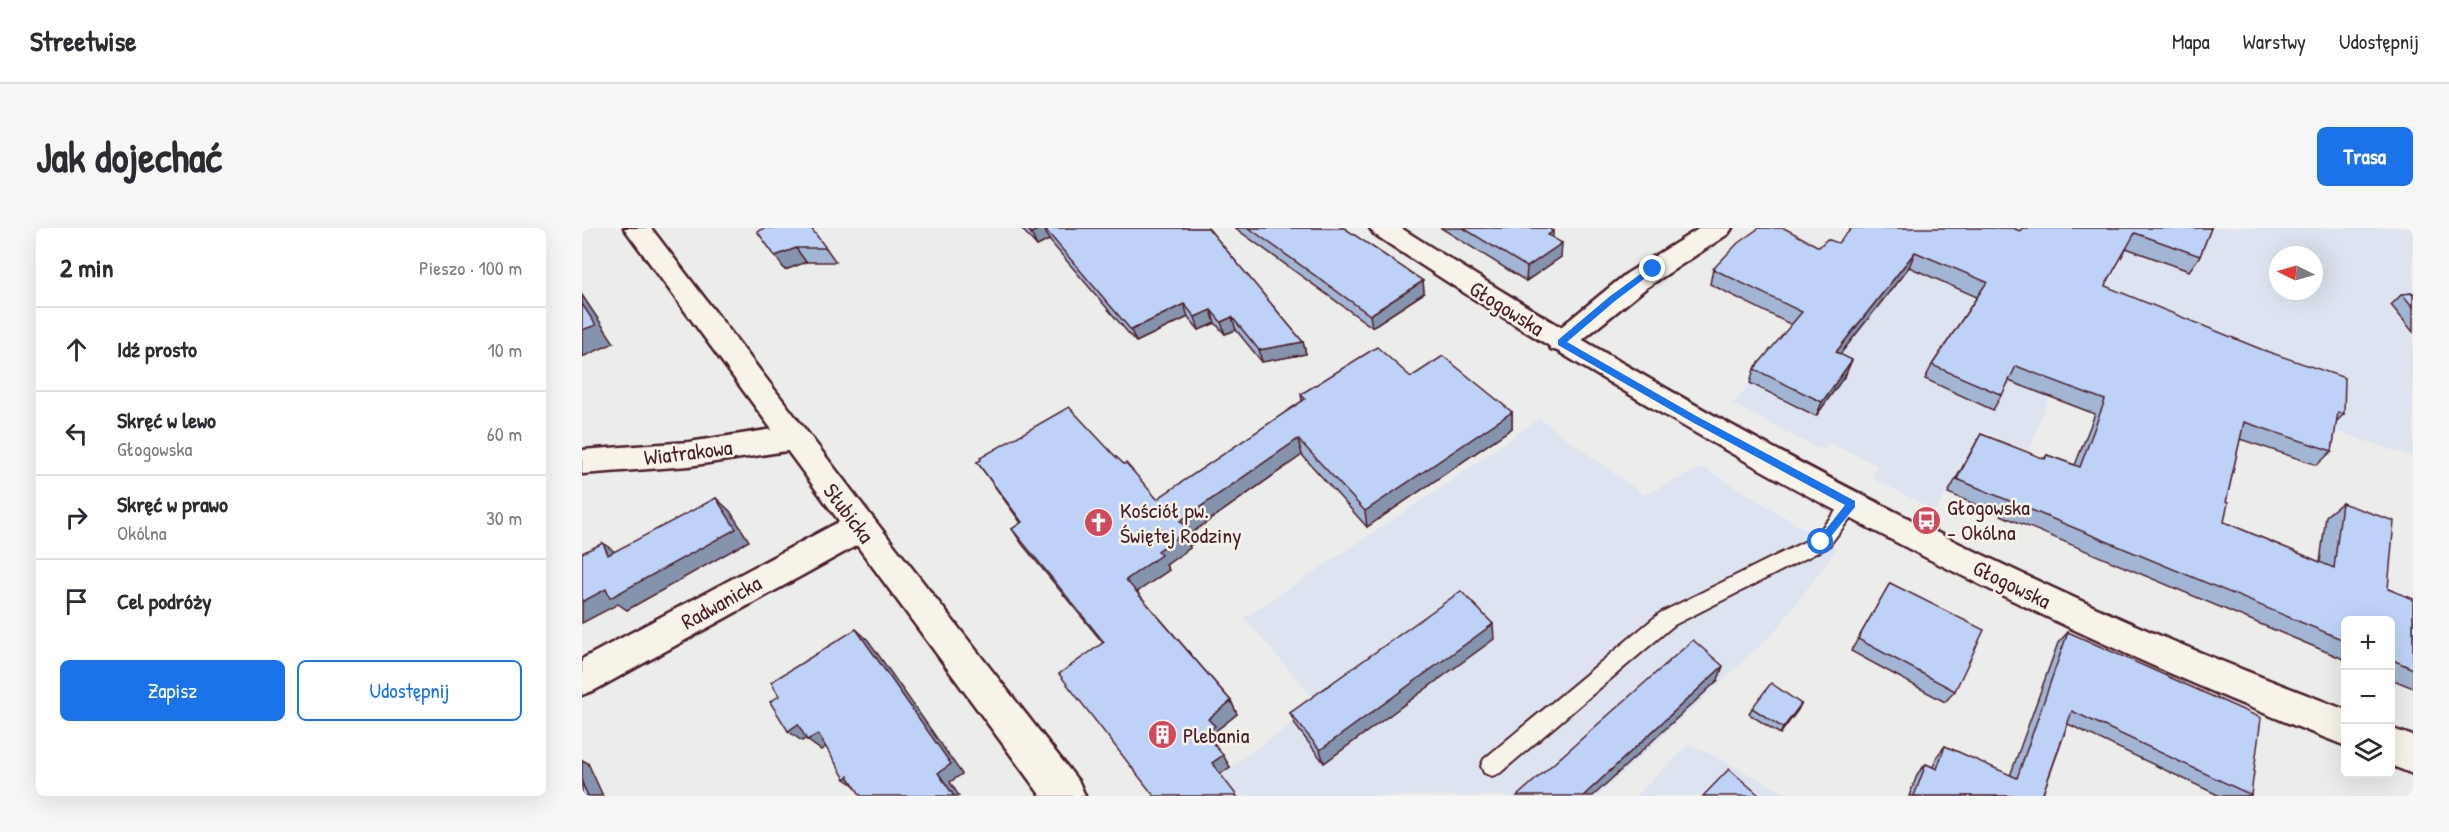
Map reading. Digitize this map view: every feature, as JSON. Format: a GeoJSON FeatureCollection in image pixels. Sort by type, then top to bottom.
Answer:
{"type":"FeatureCollection","features":[{"type":"Feature","properties":{"kind":"street","name":"Słubicka"},"geometry":{"type":"LineString","coordinates":[[637,228],[792,438],[1065,796]]}},
{"type":"Feature","properties":{"kind":"street","name":"Głogowska"},"geometry":{"type":"LineString","coordinates":[[1383,228],[1561,342],[1695,420],[1852,504],[2096,624],[2341,726]]}},
{"type":"Feature","properties":{"kind":"street"},"geometry":{"type":"LineString","coordinates":[[1561,342],[1598,310],[1645,275],[1719,228]]}},
{"type":"Feature","properties":{"kind":"street","name":"Wiatrakowa"},"geometry":{"type":"LineString","coordinates":[[582,462],[689,454],[792,438]]}},
{"type":"Feature","properties":{"kind":"street","name":"Radwanicka"},"geometry":{"type":"LineString","coordinates":[[582,678],[860,527]]}},
{"type":"Feature","properties":{"kind":"street"},"geometry":{"type":"LineString","coordinates":[[2395,748],[2413,755]]}},
{"type":"Feature","properties":{"kind":"lane"},"geometry":{"type":"LineString","coordinates":[[1492,766],[1667,619],[1821,542],[1852,504]]}},
{"type":"Feature","properties":{"kind":"shaded area"},"geometry":{"type":"Polygon","coordinates":[[[1924,228],[2413,228],[2413,457],[2240,399],[2224,465],[2049,397],[2029,451],[1982,432],[1936,511],[1876,480],[1873,475],[1876,465],[1830,443],[1825,449],[1816,448],[1733,404],[1880,230],[1924,228]]]}},
{"type":"Feature","properties":{"kind":"shaded area"},"geometry":{"type":"Polygon","coordinates":[[[1539,418],[1644,495],[1703,467],[1837,549],[1775,632],[1598,796],[1189,796],[1319,704],[1244,618],[1457,477],[1539,418]]]}},
{"type":"Feature","properties":{"kind":"shaded area"},"geometry":{"type":"Polygon","coordinates":[[[1690,744],[1792,796],[1635,796],[1690,744]]]}},
{"type":"Feature","properties":{"kind":"building"},"geometry":{"type":"Polygon","coordinates":[[[765,228],[811,228],[826,248],[796,248],[775,256],[757,231],[765,228]]]}},
{"type":"Feature","properties":{"kind":"building"},"geometry":{"type":"Polygon","coordinates":[[[1026,228],[1042,228],[1031,233],[1026,228]]]}},
{"type":"Feature","properties":{"kind":"building"},"geometry":{"type":"Polygon","coordinates":[[[1044,228],[1208,228],[1303,342],[1259,350],[1232,317],[1221,322],[1211,310],[1195,317],[1184,304],[1131,330],[1044,228]]]}},
{"type":"Feature","properties":{"kind":"building"},"geometry":{"type":"Polygon","coordinates":[[[1249,228],[1344,228],[1423,281],[1370,315],[1249,228]]]}},
{"type":"Feature","properties":{"kind":"building"},"geometry":{"type":"Polygon","coordinates":[[[1463,228],[1548,228],[1553,231],[1548,235],[1562,243],[1527,267],[1463,228]]]}},
{"type":"Feature","properties":{"kind":"building"},"geometry":{"type":"Polygon","coordinates":[[[1759,228],[1784,228],[1819,247],[1827,239],[1838,243],[1852,228],[2013,228],[2020,231],[2022,228],[2211,228],[2200,256],[2135,233],[2105,286],[2263,350],[2345,378],[2344,414],[2338,412],[2332,451],[2244,422],[2226,502],[2228,503],[2224,522],[2334,568],[2342,503],[2394,521],[2388,589],[2413,599],[2413,669],[2395,661],[2395,616],[2341,616],[2341,639],[1957,479],[1981,434],[2045,459],[2047,455],[2080,467],[2105,400],[2016,366],[2002,395],[1932,365],[1987,282],[1915,252],[1836,352],[1852,360],[1822,402],[1754,369],[1802,312],[1713,269],[1738,243],[1759,228]]]}},
{"type":"Feature","properties":{"kind":"building"},"geometry":{"type":"Polygon","coordinates":[[[2413,293],[2413,307],[2402,294],[2413,293]]]}},
{"type":"Feature","properties":{"kind":"building"},"geometry":{"type":"Polygon","coordinates":[[[582,304],[596,325],[582,330],[582,304]]]}},
{"type":"Feature","properties":{"kind":"building"},"geometry":{"type":"Polygon","coordinates":[[[1377,347],[1411,377],[1443,356],[1512,412],[1365,511],[1298,439],[1180,521],[1188,528],[1158,551],[1161,555],[1126,580],[1231,701],[1208,719],[1215,726],[1205,734],[1223,755],[1212,763],[1237,796],[1154,796],[1059,674],[1104,642],[1012,529],[1022,522],[977,462],[981,460],[980,458],[1069,407],[1114,455],[1124,464],[1126,463],[1157,499],[1305,399],[1301,394],[1377,347]]]}},
{"type":"Feature","properties":{"kind":"building"},"geometry":{"type":"Polygon","coordinates":[[[716,498],[736,529],[610,598],[606,589],[582,602],[582,553],[603,543],[608,555],[716,498]]]}},
{"type":"Feature","properties":{"kind":"building"},"geometry":{"type":"Polygon","coordinates":[[[1890,583],[1984,630],[1955,691],[1858,639],[1890,583]]]}},
{"type":"Feature","properties":{"kind":"building"},"geometry":{"type":"Polygon","coordinates":[[[1461,591],[1493,624],[1320,750],[1290,713],[1461,591]]]}},
{"type":"Feature","properties":{"kind":"building"},"geometry":{"type":"Polygon","coordinates":[[[856,629],[951,764],[938,773],[954,796],[861,796],[848,776],[845,779],[818,734],[807,740],[798,724],[788,731],[770,702],[779,696],[771,682],[856,629]]]}},
{"type":"Feature","properties":{"kind":"building"},"geometry":{"type":"Polygon","coordinates":[[[2068,632],[2261,718],[2251,795],[2072,711],[2042,796],[1914,796],[1926,764],[1937,769],[1945,746],[2017,778],[2068,632]]]}},
{"type":"Feature","properties":{"kind":"building"},"geometry":{"type":"Polygon","coordinates":[[[1693,640],[1723,666],[1583,796],[1517,796],[1693,640]]]}},
{"type":"Feature","properties":{"kind":"building"},"geometry":{"type":"Polygon","coordinates":[[[1771,683],[1801,704],[1783,728],[1752,708],[1771,683]]]}},
{"type":"Feature","properties":{"kind":"building"},"geometry":{"type":"Polygon","coordinates":[[[1729,769],[1760,796],[1703,796],[1729,769]]]}},
{"type":"Feature","properties":{"kind":"building"},"geometry":{"type":"Polygon","coordinates":[[[582,783],[588,796],[582,796],[582,783]]]}},
{"type":"Feature","properties":{"kind":"place","name":"Głogowska - Okólna"},"geometry":{"type":"Point","coordinates":[1926,520]}},
{"type":"Feature","properties":{"kind":"place","name":"Kościół pw. Świętej Rodziny"},"geometry":{"type":"Point","coordinates":[1099,523]}},
{"type":"Feature","properties":{"kind":"place","name":"Plebania"},"geometry":{"type":"Point","coordinates":[1162,735]}},
{"type":"Feature","properties":{"kind":"route"},"geometry":{"type":"LineString","coordinates":[[1653,269],[1598,310],[1561,342],[1695,420],[1852,504],[1821,542]]}}]}
